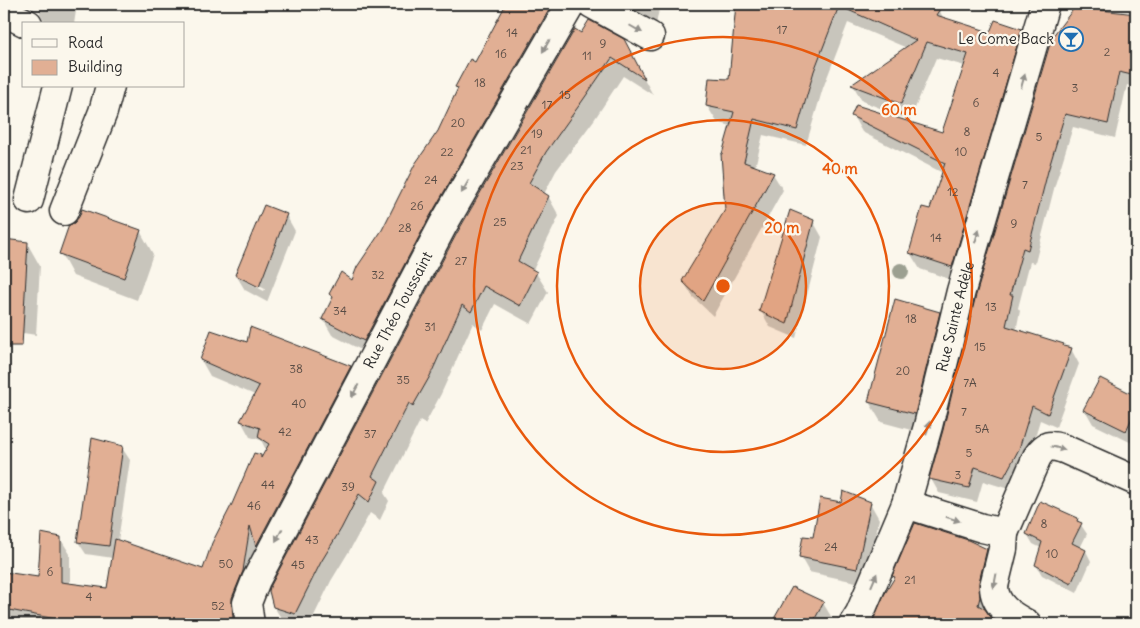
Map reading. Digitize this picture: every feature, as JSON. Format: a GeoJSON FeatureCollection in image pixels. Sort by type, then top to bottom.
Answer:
{"type":"FeatureCollection","features":[{"type":"Feature","properties":{"kind":"street","name":"Rue Théo Toussaint"},"geometry":{"type":"LineString","coordinates":[[250,624],[247,603],[256,580],[443,225],[571,4]]}},
{"type":"Feature","properties":{"kind":"street"},"geometry":{"type":"LineString","coordinates":[[592,4],[650,36]]}},
{"type":"Feature","properties":{"kind":"street","name":"Rue Sainte Adèle"},"geometry":{"type":"LineString","coordinates":[[853,624],[860,613],[906,504],[928,426],[961,291],[1045,4]]}},
{"type":"Feature","properties":{"kind":"street"},"geometry":{"type":"LineString","coordinates":[[4,12],[24,22]]}},
{"type":"Feature","properties":{"kind":"street"},"geometry":{"type":"LineString","coordinates":[[29,200],[57,88]]}},
{"type":"Feature","properties":{"kind":"street"},"geometry":{"type":"LineString","coordinates":[[64,210],[103,112],[109,88]]}},
{"type":"Feature","properties":{"kind":"street"},"geometry":{"type":"LineString","coordinates":[[1027,624],[1010,614],[999,604],[994,590],[1003,549],[1004,533],[1042,450],[1047,446],[1054,446],[1136,481]]}},
{"type":"Feature","properties":{"kind":"street"},"geometry":{"type":"LineString","coordinates":[[906,504],[1004,533]]}},
{"type":"Feature","properties":{"kind":"building"},"geometry":{"type":"Polygon","coordinates":[[[506,4],[540,4],[549,10],[429,218],[364,341],[322,319],[333,297],[329,294],[341,272],[352,280],[357,267],[382,230],[415,164],[438,131],[458,88],[455,87],[470,59],[475,62],[506,4]]]}},
{"type":"Feature","properties":{"kind":"building"},"geometry":{"type":"Polygon","coordinates":[[[736,4],[926,4],[940,9],[936,15],[990,32],[995,20],[1022,29],[952,267],[909,253],[922,207],[930,209],[945,163],[851,116],[856,105],[942,132],[968,54],[927,42],[901,104],[851,85],[916,40],[839,6],[814,71],[797,130],[754,119],[744,162],[774,173],[703,301],[682,281],[725,210],[721,154],[734,112],[706,106],[709,78],[729,79],[736,4]]]}},
{"type":"Feature","properties":{"kind":"building"},"geometry":{"type":"Polygon","coordinates":[[[1075,7],[1136,14],[1136,76],[1119,72],[1108,124],[1065,114],[1028,250],[1023,248],[1010,295],[1013,295],[1006,326],[1072,348],[1048,414],[1032,406],[1019,449],[1004,477],[975,467],[969,488],[929,479],[976,295],[1052,37],[1075,7]]]}},
{"type":"Feature","properties":{"kind":"building"},"geometry":{"type":"Polygon","coordinates":[[[589,20],[624,39],[645,79],[612,58],[546,152],[529,183],[549,196],[518,261],[537,272],[520,306],[484,286],[471,312],[462,305],[430,376],[413,406],[409,403],[372,476],[379,481],[369,502],[359,494],[321,562],[295,614],[273,607],[269,591],[270,587],[457,233],[575,29],[581,33],[589,20]]]}},
{"type":"Feature","properties":{"kind":"building"},"geometry":{"type":"Polygon","coordinates":[[[264,205],[287,214],[259,287],[235,275],[264,205]]]}},
{"type":"Feature","properties":{"kind":"building"},"geometry":{"type":"Polygon","coordinates":[[[82,209],[141,230],[124,278],[59,254],[69,225],[74,223],[79,217],[82,209]]]}},
{"type":"Feature","properties":{"kind":"building"},"geometry":{"type":"Polygon","coordinates":[[[790,210],[814,220],[787,324],[759,311],[790,210]]]}},
{"type":"Feature","properties":{"kind":"building"},"geometry":{"type":"Polygon","coordinates":[[[4,239],[28,242],[22,346],[4,346],[4,239]]]}},
{"type":"Feature","properties":{"kind":"building"},"geometry":{"type":"Polygon","coordinates":[[[895,299],[940,312],[915,414],[868,402],[895,299]]]}},
{"type":"Feature","properties":{"kind":"building"},"geometry":{"type":"Polygon","coordinates":[[[250,327],[351,366],[256,546],[250,526],[243,571],[232,598],[233,618],[203,624],[82,624],[4,609],[4,572],[38,577],[41,533],[61,537],[61,582],[107,588],[115,539],[203,569],[212,543],[232,504],[254,453],[261,455],[261,458],[269,444],[258,437],[260,428],[240,421],[259,386],[200,360],[211,330],[247,342],[250,327]]]}},
{"type":"Feature","properties":{"kind":"building"},"geometry":{"type":"Polygon","coordinates":[[[1100,378],[1136,396],[1136,409],[1126,431],[1083,410],[1100,378]]]}},
{"type":"Feature","properties":{"kind":"building"},"geometry":{"type":"Polygon","coordinates":[[[92,438],[123,446],[109,546],[77,542],[92,438]]]}},
{"type":"Feature","properties":{"kind":"building"},"geometry":{"type":"Polygon","coordinates":[[[843,491],[871,502],[857,569],[799,557],[803,536],[813,537],[820,498],[841,502],[843,491]]]}},
{"type":"Feature","properties":{"kind":"building"},"geometry":{"type":"Polygon","coordinates":[[[1040,501],[1078,518],[1077,521],[1082,523],[1072,543],[1086,550],[1071,584],[1035,565],[1042,542],[1026,534],[1040,501]]]}},
{"type":"Feature","properties":{"kind":"building"},"geometry":{"type":"Polygon","coordinates":[[[915,523],[968,540],[987,549],[979,582],[980,597],[978,605],[985,609],[998,624],[871,624],[884,595],[895,577],[892,576],[915,523]]]}},
{"type":"Feature","properties":{"kind":"building"},"geometry":{"type":"Polygon","coordinates":[[[792,587],[824,602],[812,624],[771,624],[792,587]]]}},
{"type":"Feature","properties":{"kind":"place","name":"Le Come Back"},"geometry":{"type":"Point","coordinates":[1071,39]}}]}
